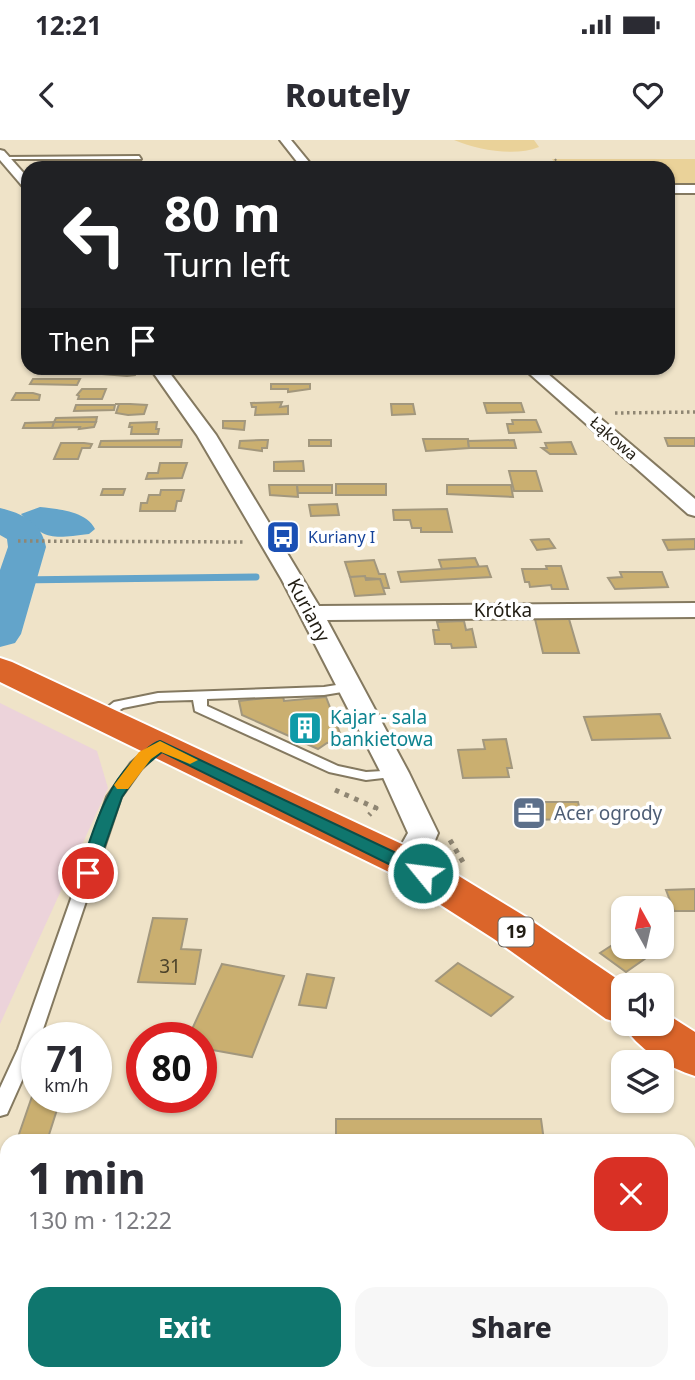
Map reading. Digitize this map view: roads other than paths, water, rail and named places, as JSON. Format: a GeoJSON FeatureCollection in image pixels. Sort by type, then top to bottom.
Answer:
{"type":"FeatureCollection","features":[{"type":"Feature","properties":{"kind":"highway","name":"19"},"geometry":{"type":"LineString","coordinates":[[0,669],[406,863],[510,928],[611,999]]}},
{"type":"Feature","properties":{"kind":"highway"},"geometry":{"type":"LineString","coordinates":[[664,1036],[695,1057]]}},
{"type":"Feature","properties":{"kind":"street"},"geometry":{"type":"LineString","coordinates":[[285,140],[302,161]]}},
{"type":"Feature","properties":{"kind":"street"},"geometry":{"type":"LineString","coordinates":[[3,156],[21,177]]}},
{"type":"Feature","properties":{"kind":"street"},"geometry":{"type":"LineString","coordinates":[[675,189],[695,189]]}},
{"type":"Feature","properties":{"kind":"street","name":"Kuriany"},"geometry":{"type":"LineString","coordinates":[[163,375],[206,435],[272,543],[312,613],[395,773],[423,833],[414,854],[406,863]]}},
{"type":"Feature","properties":{"kind":"street","name":"Łąkowa"},"geometry":{"type":"LineString","coordinates":[[539,375],[695,510]]}},
{"type":"Feature","properties":{"kind":"street","name":"Krótka"},"geometry":{"type":"LineString","coordinates":[[312,613],[695,610]]}},
{"type":"Feature","properties":{"kind":"lane"},"geometry":{"type":"LineString","coordinates":[[3,156],[139,158]]}},
{"type":"Feature","properties":{"kind":"lane"},"geometry":{"type":"LineString","coordinates":[[102,717],[119,705],[140,699],[324,691],[349,687]]}},
{"type":"Feature","properties":{"kind":"lane"},"geometry":{"type":"LineString","coordinates":[[200,695],[200,708],[334,769],[366,776],[395,773]]}},
{"type":"Feature","properties":{"kind":"lane"},"geometry":{"type":"LineString","coordinates":[[0,1109],[27,1049],[114,797],[136,766],[160,745]]}},
{"type":"Feature","properties":{"kind":"water"},"geometry":{"type":"Polygon","coordinates":[[[40,507],[78,515],[85,518],[95,529],[89,534],[67,537],[44,534],[21,514],[40,507]]]}},
{"type":"Feature","properties":{"kind":"waterway"},"geometry":{"type":"LineString","coordinates":[[0,519],[25,534],[27,547],[0,634]]}},
{"type":"Feature","properties":{"kind":"waterway"},"geometry":{"type":"LineString","coordinates":[[17,580],[256,577]]}},
{"type":"Feature","properties":{"kind":"place","name":"Kuriany I"},"geometry":{"type":"Point","coordinates":[283,537]}},
{"type":"Feature","properties":{"kind":"place","name":"Kajar - sala bankietowa"},"geometry":{"type":"Point","coordinates":[305,728]}},
{"type":"Feature","properties":{"kind":"place","name":"Acer ogrody"},"geometry":{"type":"Point","coordinates":[529,813]}}]}
